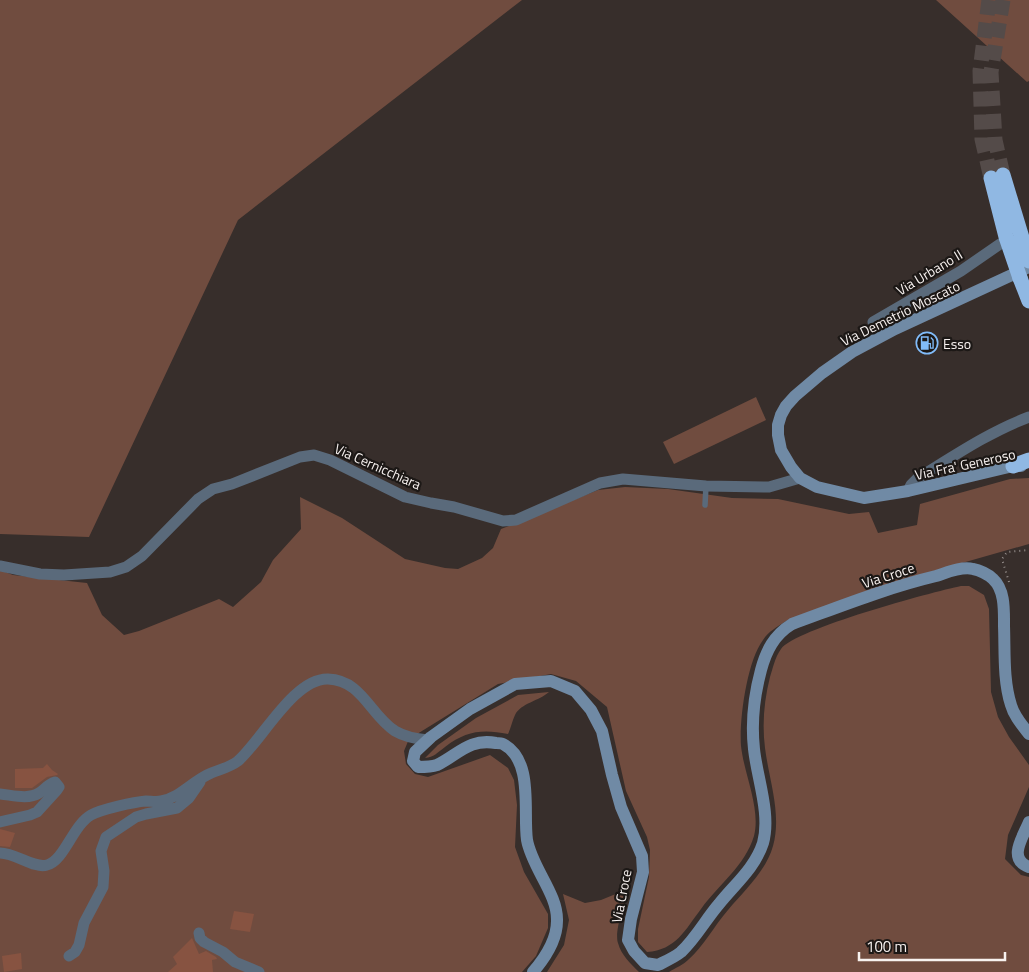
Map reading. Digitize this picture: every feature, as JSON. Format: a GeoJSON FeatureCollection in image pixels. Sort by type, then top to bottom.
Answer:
{"type":"FeatureCollection","features":[{"type":"Feature","properties":{"kind":"highway"},"geometry":{"type":"LineString","coordinates":[[1029,261],[997,176],[1006,237],[1029,301]]}},
{"type":"Feature","properties":{"kind":"highway"},"geometry":{"type":"LineString","coordinates":[[1013,466],[1029,460]]}},
{"type":"Feature","properties":{"kind":"street","name":"Via Urbano II"},"geometry":{"type":"LineString","coordinates":[[873,322],[961,271],[1000,244]]}},
{"type":"Feature","properties":{"kind":"street","name":"Via Demetrio Moscato"},"geometry":{"type":"LineString","coordinates":[[800,478],[781,450],[778,425],[786,406],[805,386],[852,352],[886,334],[1029,267]]}},
{"type":"Feature","properties":{"kind":"street"},"geometry":{"type":"LineString","coordinates":[[908,491],[911,484],[918,478],[986,436],[1029,417]]}},
{"type":"Feature","properties":{"kind":"street","name":"Via Cernicchiara"},"geometry":{"type":"LineString","coordinates":[[0,566],[40,574],[64,575],[110,572],[126,567],[142,556],[198,499],[213,489],[232,484],[300,457],[314,455],[330,460],[404,497],[431,504],[454,507],[503,521],[516,520],[600,483],[623,479],[706,486],[770,487],[800,478]]}},
{"type":"Feature","properties":{"kind":"street","name":"Via Fra' Generoso"},"geometry":{"type":"LineString","coordinates":[[800,478],[817,487],[864,498],[908,491],[1013,466],[1029,467]]}},
{"type":"Feature","properties":{"kind":"street","name":"Via Croce"},"geometry":{"type":"LineString","coordinates":[[533,972],[554,941],[558,921],[552,898],[532,859],[527,839],[525,780],[516,757],[503,744],[478,742],[464,747],[437,765],[428,767],[418,766],[413,761],[415,752],[428,740],[470,709],[515,684],[550,681],[576,690],[591,710],[602,731],[612,775],[622,807],[642,856],[643,872],[631,919],[628,940],[634,951],[645,962],[658,965],[680,953],[719,903],[741,880],[763,843],[766,823],[754,750],[752,719],[755,691],[764,658],[772,642],[784,629],[792,624],[894,586],[959,569],[972,568],[984,573],[994,579],[1000,590],[1003,606],[1008,692],[1011,706],[1029,734]]}},
{"type":"Feature","properties":{"kind":"street"},"geometry":{"type":"LineString","coordinates":[[0,853],[15,855],[43,866],[49,865],[55,861],[81,823],[91,815],[144,801],[159,801],[173,798],[203,777],[238,761],[264,732],[284,705],[309,684],[321,680],[340,681],[358,690],[384,722],[395,731],[407,736],[428,740]]}},
{"type":"Feature","properties":{"kind":"street"},"geometry":{"type":"LineString","coordinates":[[69,956],[76,952],[84,923],[103,887],[101,851],[106,838],[136,817],[177,808],[189,798],[203,777]]}},
{"type":"Feature","properties":{"kind":"street"},"geometry":{"type":"LineString","coordinates":[[0,794],[32,796],[38,794],[52,782],[55,782],[59,787],[37,812],[0,822]]}},
{"type":"Feature","properties":{"kind":"street"},"geometry":{"type":"LineString","coordinates":[[1029,822],[1018,846],[1016,856],[1020,862],[1029,867]]}},
{"type":"Feature","properties":{"kind":"street"},"geometry":{"type":"LineString","coordinates":[[199,933],[200,938],[204,942],[223,952],[235,962],[259,972]]}},
{"type":"Feature","properties":{"kind":"lane"},"geometry":{"type":"LineString","coordinates":[[705,505],[706,486]]}},
{"type":"Feature","properties":{"kind":"path"},"geometry":{"type":"LineString","coordinates":[[1010,583],[1002,558],[1007,552],[1029,550]]}},
{"type":"Feature","properties":{"kind":"shaded area"},"geometry":{"type":"Polygon","coordinates":[[[0,0],[522,0],[238,220],[89,537],[0,534],[0,0]]]}},
{"type":"Feature","properties":{"kind":"shaded area"},"geometry":{"type":"Polygon","coordinates":[[[936,0],[1029,0],[1029,81],[1027,82],[936,0]]]}},
{"type":"Feature","properties":{"kind":"shaded area"},"geometry":{"type":"Polygon","coordinates":[[[756,397],[766,420],[674,464],[663,442],[756,397]]]}},
{"type":"Feature","properties":{"kind":"shaded area"},"geometry":{"type":"Polygon","coordinates":[[[1029,478],[1029,544],[955,565],[786,621],[773,629],[765,637],[757,650],[748,676],[741,721],[741,746],[754,803],[756,826],[754,836],[750,847],[738,866],[708,900],[679,938],[665,947],[647,952],[638,942],[638,929],[649,877],[650,850],[647,837],[626,791],[607,707],[576,681],[551,674],[498,684],[409,739],[404,751],[406,764],[415,774],[428,777],[490,755],[508,768],[514,780],[517,805],[515,847],[524,872],[548,914],[548,928],[536,956],[522,972],[0,972],[0,570],[13,575],[87,583],[102,615],[124,635],[139,631],[219,599],[233,607],[261,582],[273,560],[301,529],[300,497],[342,518],[405,559],[458,569],[482,558],[493,548],[501,529],[598,490],[625,487],[668,489],[732,498],[778,499],[849,514],[869,512],[878,533],[917,525],[920,504],[1010,479],[1029,478]]]}},
{"type":"Feature","properties":{"kind":"shaded area"},"geometry":{"type":"Polygon","coordinates":[[[961,586],[969,586],[984,595],[989,609],[991,692],[998,717],[1009,737],[1029,765],[1029,787],[1008,835],[1005,859],[1021,875],[1029,877],[1029,972],[669,972],[686,962],[699,949],[723,916],[748,888],[770,855],[776,822],[774,797],[765,748],[764,721],[766,695],[770,677],[781,649],[792,641],[836,622],[895,603],[961,586]]]}},
{"type":"Feature","properties":{"kind":"shaded area"},"geometry":{"type":"Polygon","coordinates":[[[549,692],[518,711],[508,734],[482,732],[467,735],[433,756],[425,758],[438,745],[476,718],[518,695],[549,692]]]}},
{"type":"Feature","properties":{"kind":"shaded area"},"geometry":{"type":"Polygon","coordinates":[[[628,889],[617,938],[619,947],[624,955],[639,972],[547,972],[564,945],[569,920],[563,894],[585,903],[601,900],[628,889]]]}},
{"type":"Feature","properties":{"kind":"building"},"geometry":{"type":"Polygon","coordinates":[[[47,764],[57,775],[47,777],[32,788],[15,788],[15,769],[43,768],[47,764]]]}},
{"type":"Feature","properties":{"kind":"building"},"geometry":{"type":"Polygon","coordinates":[[[0,829],[15,833],[10,847],[0,846],[0,829]]]}},
{"type":"Feature","properties":{"kind":"building"},"geometry":{"type":"Polygon","coordinates":[[[234,911],[254,914],[250,932],[230,929],[234,911]]]}},
{"type":"Feature","properties":{"kind":"building"},"geometry":{"type":"Polygon","coordinates":[[[192,938],[199,954],[206,951],[216,957],[217,959],[212,960],[213,972],[168,972],[177,964],[173,957],[192,938]]]}},
{"type":"Feature","properties":{"kind":"building"},"geometry":{"type":"Polygon","coordinates":[[[21,953],[22,969],[4,972],[2,956],[21,953]]]}},
{"type":"Feature","properties":{"kind":"tunnel"},"geometry":{"type":"LineString","coordinates":[[989,0],[980,71],[982,139],[991,178]]}},
{"type":"Feature","properties":{"kind":"tunnel"},"geometry":{"type":"LineString","coordinates":[[1003,0],[991,72],[995,140],[1003,175]]}},
{"type":"Feature","properties":{"kind":"place","name":"Esso"},"geometry":{"type":"Point","coordinates":[927,343]}}]}
